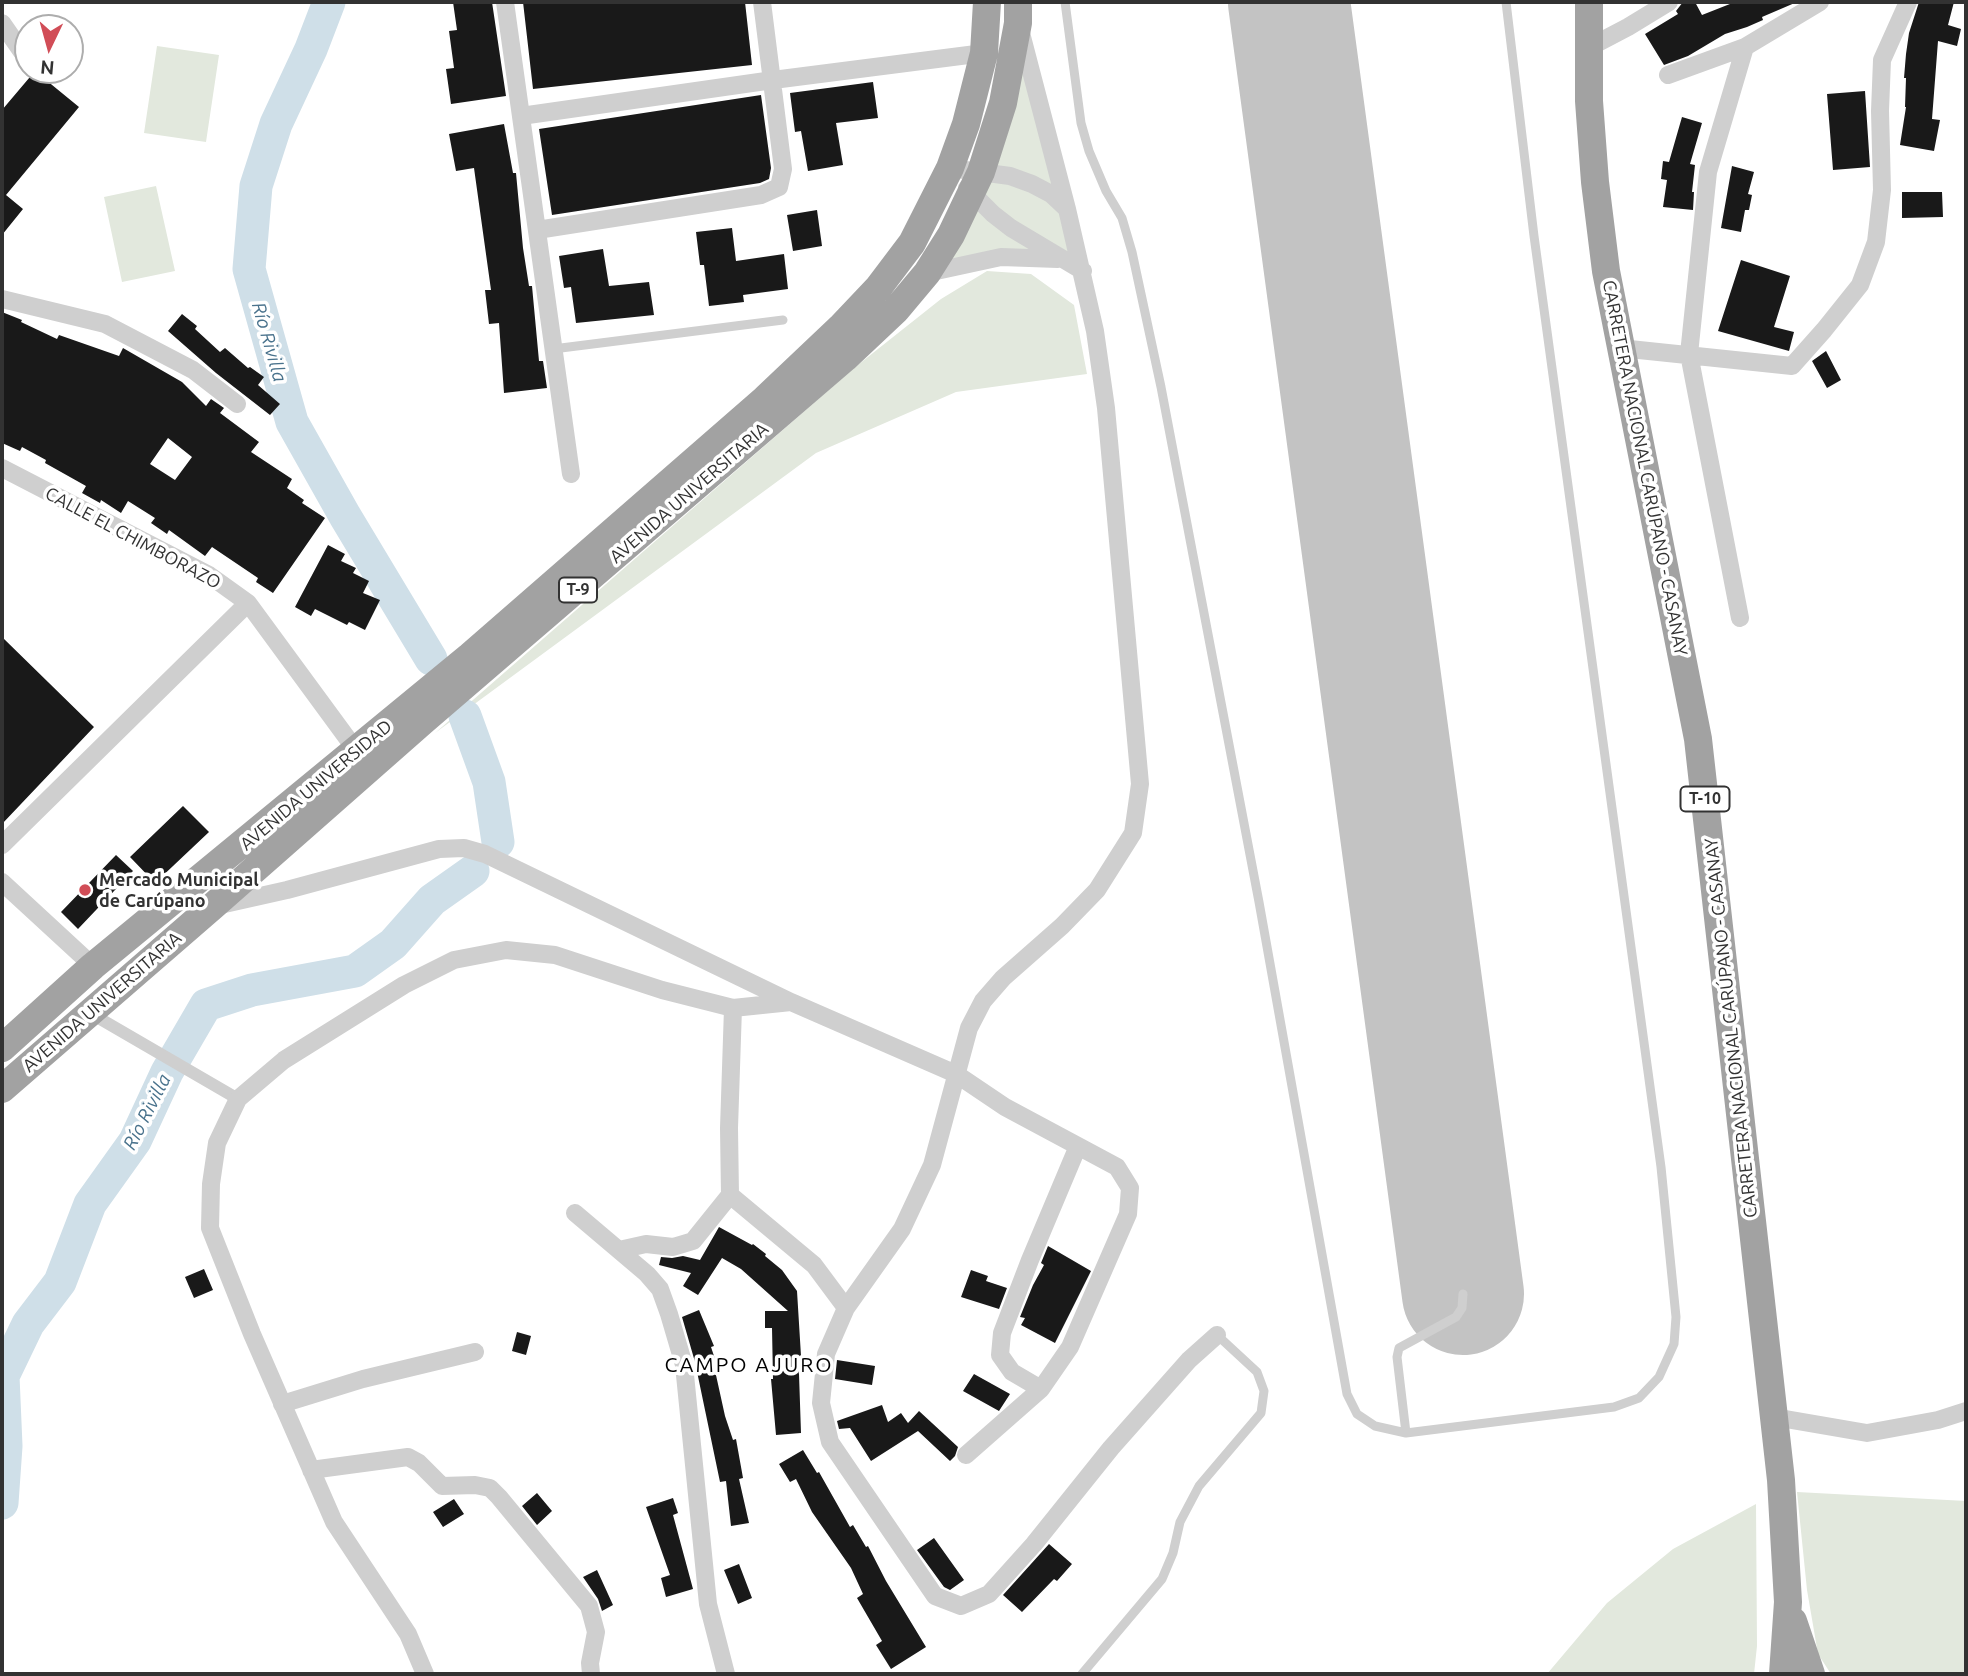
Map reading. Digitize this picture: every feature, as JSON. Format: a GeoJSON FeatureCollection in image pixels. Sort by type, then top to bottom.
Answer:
{"type":"FeatureCollection","features":[{"type":"Feature","properties":{"kind":"highway","name":"AVENIDA UNIVERSITARIA"},"geometry":{"type":"LineString","coordinates":[[470,656],[765,399],[842,327],[878,288],[912,243],[950,168],[967,124],[984,53],[987,2]]}},
{"type":"Feature","properties":{"kind":"highway","name":"CARRETERA NACIONAL CARÚPANO - CASANAY"},"geometry":{"type":"LineString","coordinates":[[1589,2],[1588,101],[1606,271],[1698,739],[1774,1417],[1788,1602],[1783,1674]]}},
{"type":"Feature","properties":{"kind":"highway","name":"AVENIDA UNIVERSITARIA"},"geometry":{"type":"LineString","coordinates":[[2,1089],[213,906],[363,760],[845,358],[896,310],[927,273],[951,235],[976,183],[1003,103],[1018,13]]}},
{"type":"Feature","properties":{"kind":"highway","name":"AVENIDA UNIVERSIDAD"},"geometry":{"type":"LineString","coordinates":[[2,1048],[93,966],[363,760],[470,656]]}},
{"type":"Feature","properties":{"kind":"highway","name":"CARRETERA NACIONAL CARÚPANO - CASANAY"},"geometry":{"type":"LineString","coordinates":[[1788,1602],[1811,1674]]}},
{"type":"Feature","properties":{"kind":"street"},"geometry":{"type":"LineString","coordinates":[[505,2],[571,474]]}},
{"type":"Feature","properties":{"kind":"street"},"geometry":{"type":"LineString","coordinates":[[537,230],[761,195],[779,187],[783,169],[762,2]]}},
{"type":"Feature","properties":{"kind":"street"},"geometry":{"type":"LineString","coordinates":[[1588,48],[1670,2]]}},
{"type":"Feature","properties":{"kind":"street"},"geometry":{"type":"LineString","coordinates":[[1668,75],[1745,47],[1819,2]]}},
{"type":"Feature","properties":{"kind":"street"},"geometry":{"type":"LineString","coordinates":[[1620,348],[1792,366],[1860,285],[1876,242],[1882,190],[1882,60],[1908,2]]}},
{"type":"Feature","properties":{"kind":"street"},"geometry":{"type":"LineString","coordinates":[[1018,13],[1083,271],[1095,331],[1106,408],[1128,629],[1140,784],[1133,833],[1097,890],[1062,926],[1003,978],[983,1001],[969,1028],[932,1165],[902,1229],[846,1308],[826,1354],[821,1403],[830,1442],[935,1596],[961,1606],[989,1594],[1034,1544],[1111,1448],[1189,1360],[1217,1335]]}},
{"type":"Feature","properties":{"kind":"street"},"geometry":{"type":"LineString","coordinates":[[2,23],[14,40]]}},
{"type":"Feature","properties":{"kind":"street"},"geometry":{"type":"LineString","coordinates":[[1740,618],[1689,354],[1708,172],[1745,47]]}},
{"type":"Feature","properties":{"kind":"street"},"geometry":{"type":"LineString","coordinates":[[521,116],[984,53]]}},
{"type":"Feature","properties":{"kind":"street"},"geometry":{"type":"LineString","coordinates":[[950,168],[976,183],[1011,228],[1083,271]]}},
{"type":"Feature","properties":{"kind":"street"},"geometry":{"type":"LineString","coordinates":[[976,183],[1010,176],[1051,194],[1067,209]]}},
{"type":"Feature","properties":{"kind":"street"},"geometry":{"type":"LineString","coordinates":[[927,273],[1001,257],[1065,260]]}},
{"type":"Feature","properties":{"kind":"street"},"geometry":{"type":"LineString","coordinates":[[2,299],[105,324],[193,370],[237,404]]}},
{"type":"Feature","properties":{"kind":"street","name":"CALLE EL CHIMBORAZO"},"geometry":{"type":"LineString","coordinates":[[2,468],[209,575],[248,603],[363,760]]}},
{"type":"Feature","properties":{"kind":"street"},"geometry":{"type":"LineString","coordinates":[[2,845],[248,603]]}},
{"type":"Feature","properties":{"kind":"street"},"geometry":{"type":"LineString","coordinates":[[213,906],[287,890],[439,849],[464,848],[485,854],[791,1002],[957,1074],[1005,1107],[1117,1167],[1130,1188],[1128,1214],[1070,1347],[1041,1390],[966,1455]]}},
{"type":"Feature","properties":{"kind":"street"},"geometry":{"type":"LineString","coordinates":[[2,882],[93,966]]}},
{"type":"Feature","properties":{"kind":"street"},"geometry":{"type":"LineString","coordinates":[[425,1674],[408,1634],[334,1522],[210,1228],[211,1184],[217,1143],[238,1099],[284,1060],[404,985],[454,960],[506,950],[555,955],[662,990],[733,1008],[791,1002]]}},
{"type":"Feature","properties":{"kind":"street"},"geometry":{"type":"LineString","coordinates":[[620,1250],[646,1244],[673,1247],[693,1241],[730,1195],[733,1008]]}},
{"type":"Feature","properties":{"kind":"street"},"geometry":{"type":"LineString","coordinates":[[88,1012],[238,1099]]}},
{"type":"Feature","properties":{"kind":"street"},"geometry":{"type":"LineString","coordinates":[[1041,1390],[1013,1372],[1000,1355],[1002,1333],[1078,1146]]}},
{"type":"Feature","properties":{"kind":"street"},"geometry":{"type":"LineString","coordinates":[[730,1195],[814,1265],[846,1308]]}},
{"type":"Feature","properties":{"kind":"street"},"geometry":{"type":"LineString","coordinates":[[575,1213],[620,1250],[660,1289],[684,1365],[708,1604],[726,1674]]}},
{"type":"Feature","properties":{"kind":"street"},"geometry":{"type":"LineString","coordinates":[[282,1404],[363,1379],[475,1352]]}},
{"type":"Feature","properties":{"kind":"street"},"geometry":{"type":"LineString","coordinates":[[1774,1417],[1867,1433],[1966,1412]]}},
{"type":"Feature","properties":{"kind":"street"},"geometry":{"type":"LineString","coordinates":[[311,1470],[408,1457],[419,1463],[442,1486],[453,1488],[475,1485],[490,1488],[589,1606],[596,1632],[590,1663],[591,1674]]}},
{"type":"Feature","properties":{"kind":"lane"},"geometry":{"type":"LineString","coordinates":[[1065,2],[1088,151],[1122,218],[1161,387],[1259,902],[1347,1394],[1357,1414],[1375,1426],[1406,1433],[1614,1407],[1639,1398],[1660,1377],[1674,1344],[1675,1317],[1661,1167],[1536,250],[1506,2]]}},
{"type":"Feature","properties":{"kind":"lane"},"geometry":{"type":"LineString","coordinates":[[553,349],[783,320]]}},
{"type":"Feature","properties":{"kind":"lane"},"geometry":{"type":"LineString","coordinates":[[1406,1433],[1396,1357],[1399,1348],[1457,1317],[1462,1308],[1463,1294]]}},
{"type":"Feature","properties":{"kind":"lane"},"geometry":{"type":"LineString","coordinates":[[1082,1674],[1162,1579],[1173,1553],[1181,1522],[1199,1486],[1261,1413],[1264,1391],[1257,1372],[1217,1335]]}},
{"type":"Feature","properties":{"kind":"shaded area"},"geometry":{"type":"Polygon","coordinates":[[[1018,23],[1083,271],[1065,259],[927,273],[951,235],[1018,23]]]}},
{"type":"Feature","properties":{"kind":"shaded area"},"geometry":{"type":"Polygon","coordinates":[[[157,46],[219,55],[206,142],[144,133],[157,46]]]}},
{"type":"Feature","properties":{"kind":"shaded area"},"geometry":{"type":"Polygon","coordinates":[[[156,186],[175,271],[122,282],[104,197],[156,186]]]}},
{"type":"Feature","properties":{"kind":"shaded area"},"geometry":{"type":"Polygon","coordinates":[[[987,271],[1031,274],[1074,305],[1087,374],[956,392],[816,453],[435,733],[854,368],[941,299],[987,271]]]}},
{"type":"Feature","properties":{"kind":"shaded area"},"geometry":{"type":"Polygon","coordinates":[[[1797,1492],[1966,1501],[1966,1674],[1831,1674],[1818,1654],[1807,1590],[1797,1492]]]}},
{"type":"Feature","properties":{"kind":"shaded area"},"geometry":{"type":"Polygon","coordinates":[[[1756,1504],[1757,1646],[1754,1674],[1547,1674],[1607,1603],[1673,1549],[1756,1504]]]}},
{"type":"Feature","properties":{"kind":"building"},"geometry":{"type":"Polygon","coordinates":[[[453,2],[492,2],[506,96],[451,104],[446,69],[454,68],[449,31],[457,30],[453,2]]]}},
{"type":"Feature","properties":{"kind":"building"},"geometry":{"type":"Polygon","coordinates":[[[523,2],[745,2],[752,65],[533,89],[523,2]]]}},
{"type":"Feature","properties":{"kind":"building"},"geometry":{"type":"Polygon","coordinates":[[[1683,2],[1695,2],[1702,15],[1735,2],[1797,2],[1762,17],[1763,20],[1725,34],[1688,56],[1664,65],[1645,34],[1678,14],[1676,11],[1683,2]]]}},
{"type":"Feature","properties":{"kind":"building"},"geometry":{"type":"Polygon","coordinates":[[[1919,2],[1954,2],[1948,25],[1961,29],[1957,46],[1938,41],[1932,119],[1940,120],[1934,151],[1900,145],[1906,107],[1906,54],[1909,33],[1919,2]]]}},
{"type":"Feature","properties":{"kind":"building"},"geometry":{"type":"Polygon","coordinates":[[[873,82],[878,118],[836,123],[843,165],[808,171],[801,131],[795,132],[790,93],[873,82]]]}},
{"type":"Feature","properties":{"kind":"building"},"geometry":{"type":"Polygon","coordinates":[[[24,84],[51,84],[79,107],[6,195],[23,209],[2,235],[2,110],[24,84]]]}},
{"type":"Feature","properties":{"kind":"building"},"geometry":{"type":"Polygon","coordinates":[[[1865,91],[1870,167],[1833,170],[1827,94],[1865,91]]]}},
{"type":"Feature","properties":{"kind":"building"},"geometry":{"type":"Polygon","coordinates":[[[761,95],[771,168],[769,179],[760,183],[552,215],[539,129],[761,95]]]}},
{"type":"Feature","properties":{"kind":"building"},"geometry":{"type":"Polygon","coordinates":[[[1682,117],[1702,123],[1690,164],[1695,165],[1693,210],[1663,207],[1667,180],[1661,179],[1663,161],[1669,162],[1682,117]]]}},
{"type":"Feature","properties":{"kind":"building"},"geometry":{"type":"Polygon","coordinates":[[[504,124],[513,173],[516,173],[523,248],[529,286],[532,286],[539,361],[543,361],[547,388],[504,393],[499,323],[489,324],[485,290],[491,290],[474,168],[456,171],[449,134],[504,124]]]}},
{"type":"Feature","properties":{"kind":"building"},"geometry":{"type":"Polygon","coordinates":[[[1732,166],[1754,172],[1748,194],[1752,195],[1749,210],[1745,210],[1741,232],[1721,228],[1732,166]]]}},
{"type":"Feature","properties":{"kind":"building"},"geometry":{"type":"Polygon","coordinates":[[[1902,192],[1942,192],[1943,217],[1902,218],[1902,192]]]}},
{"type":"Feature","properties":{"kind":"building"},"geometry":{"type":"Polygon","coordinates":[[[817,210],[822,246],[793,251],[787,215],[817,210]]]}},
{"type":"Feature","properties":{"kind":"building"},"geometry":{"type":"Polygon","coordinates":[[[732,228],[736,261],[784,254],[788,289],[743,295],[744,302],[709,306],[704,265],[700,265],[696,232],[732,228]]]}},
{"type":"Feature","properties":{"kind":"building"},"geometry":{"type":"Polygon","coordinates":[[[603,249],[609,286],[649,282],[654,315],[576,323],[571,287],[564,288],[559,256],[603,249]]]}},
{"type":"Feature","properties":{"kind":"building"},"geometry":{"type":"Polygon","coordinates":[[[1741,260],[1790,276],[1774,327],[1794,332],[1789,351],[1718,331],[1741,260]]]}},
{"type":"Feature","properties":{"kind":"building"},"geometry":{"type":"Polygon","coordinates":[[[2,312],[57,339],[59,335],[119,356],[123,348],[182,382],[206,406],[211,399],[224,408],[220,413],[259,442],[251,452],[292,479],[287,488],[304,500],[302,503],[325,518],[273,593],[256,582],[258,578],[212,547],[205,556],[169,530],[167,534],[151,523],[155,518],[128,501],[121,513],[101,500],[100,503],[82,493],[86,486],[45,463],[46,460],[22,447],[20,451],[2,443],[2,312]],[[168,438],[150,464],[175,480],[192,457],[168,438]]]}},
{"type":"Feature","properties":{"kind":"building"},"geometry":{"type":"Polygon","coordinates":[[[182,314],[197,326],[195,329],[220,352],[225,348],[248,368],[264,377],[258,385],[280,404],[270,415],[168,331],[182,314]]]}},
{"type":"Feature","properties":{"kind":"building"},"geometry":{"type":"Polygon","coordinates":[[[1826,351],[1841,380],[1827,388],[1812,361],[1826,351]]]}},
{"type":"Feature","properties":{"kind":"building"},"geometry":{"type":"Polygon","coordinates":[[[328,545],[345,554],[341,561],[356,568],[353,573],[369,581],[363,593],[380,600],[365,630],[349,622],[347,625],[315,609],[311,616],[295,607],[328,545]]]}},
{"type":"Feature","properties":{"kind":"building"},"geometry":{"type":"Polygon","coordinates":[[[2,637],[94,727],[2,824],[2,637]]]}},
{"type":"Feature","properties":{"kind":"building"},"geometry":{"type":"Polygon","coordinates":[[[183,806],[209,832],[155,883],[130,857],[183,806]]]}},
{"type":"Feature","properties":{"kind":"building"},"geometry":{"type":"Polygon","coordinates":[[[116,855],[133,871],[78,929],[61,912],[116,855]]]}},
{"type":"Feature","properties":{"kind":"building"},"geometry":{"type":"Polygon","coordinates":[[[719,1227],[753,1244],[766,1254],[797,1291],[801,1356],[801,1433],[776,1435],[771,1379],[772,1328],[765,1328],[765,1311],[788,1311],[741,1269],[722,1258],[698,1295],[683,1286],[691,1273],[659,1265],[661,1257],[683,1256],[700,1260],[719,1227]]]}},
{"type":"Feature","properties":{"kind":"building"},"geometry":{"type":"Polygon","coordinates":[[[1048,1246],[1091,1271],[1055,1343],[1021,1325],[1025,1318],[1020,1317],[1044,1265],[1041,1263],[1048,1246]]]}},
{"type":"Feature","properties":{"kind":"building"},"geometry":{"type":"Polygon","coordinates":[[[204,1269],[213,1290],[194,1298],[185,1277],[204,1269]]]}},
{"type":"Feature","properties":{"kind":"building"},"geometry":{"type":"Polygon","coordinates":[[[971,1270],[988,1276],[986,1281],[1007,1288],[999,1309],[961,1297],[971,1270]]]}},
{"type":"Feature","properties":{"kind":"building"},"geometry":{"type":"Polygon","coordinates":[[[699,1310],[714,1346],[711,1347],[717,1365],[714,1366],[725,1416],[733,1440],[736,1439],[743,1478],[739,1479],[749,1523],[731,1526],[726,1481],[720,1482],[695,1362],[682,1317],[699,1310]]]}},
{"type":"Feature","properties":{"kind":"building"},"geometry":{"type":"Polygon","coordinates":[[[517,1332],[531,1336],[526,1355],[512,1351],[517,1332]]]}},
{"type":"Feature","properties":{"kind":"building"},"geometry":{"type":"Polygon","coordinates":[[[837,1360],[875,1366],[872,1385],[835,1379],[837,1360]]]}},
{"type":"Feature","properties":{"kind":"building"},"geometry":{"type":"Polygon","coordinates":[[[974,1374],[1010,1394],[999,1411],[963,1391],[974,1374]]]}},
{"type":"Feature","properties":{"kind":"building"},"geometry":{"type":"Polygon","coordinates":[[[882,1405],[888,1422],[901,1413],[908,1423],[919,1411],[958,1447],[955,1456],[950,1461],[918,1431],[871,1461],[850,1428],[839,1429],[837,1421],[882,1405]]]}},
{"type":"Feature","properties":{"kind":"building"},"geometry":{"type":"Polygon","coordinates":[[[803,1450],[817,1473],[819,1472],[850,1527],[853,1525],[866,1547],[868,1546],[926,1647],[891,1669],[876,1645],[882,1641],[857,1598],[863,1594],[851,1568],[812,1512],[796,1479],[790,1482],[779,1464],[803,1450]]]}},
{"type":"Feature","properties":{"kind":"building"},"geometry":{"type":"Polygon","coordinates":[[[537,1493],[552,1511],[537,1525],[522,1506],[537,1493]]]}},
{"type":"Feature","properties":{"kind":"building"},"geometry":{"type":"Polygon","coordinates":[[[673,1498],[678,1513],[673,1515],[693,1589],[666,1597],[661,1578],[670,1575],[646,1507],[673,1498]]]}},
{"type":"Feature","properties":{"kind":"building"},"geometry":{"type":"Polygon","coordinates":[[[454,1499],[464,1514],[443,1527],[433,1512],[454,1499]]]}},
{"type":"Feature","properties":{"kind":"building"},"geometry":{"type":"Polygon","coordinates":[[[934,1538],[964,1580],[950,1590],[944,1587],[917,1550],[934,1538]]]}},
{"type":"Feature","properties":{"kind":"building"},"geometry":{"type":"Polygon","coordinates":[[[1049,1544],[1072,1564],[1022,1612],[1003,1595],[1049,1544]]]}},
{"type":"Feature","properties":{"kind":"building"},"geometry":{"type":"Polygon","coordinates":[[[739,1564],[752,1598],[738,1604],[724,1570],[739,1564]]]}},
{"type":"Feature","properties":{"kind":"building"},"geometry":{"type":"Polygon","coordinates":[[[597,1570],[613,1605],[602,1611],[598,1599],[583,1577],[597,1570]]]}},
{"type":"Feature","properties":{"kind":"waterway","name":"Río Rivilla"},"geometry":{"type":"LineString","coordinates":[[329,2],[311,49],[276,124],[256,186],[249,269],[292,422],[431,659]]}},
{"type":"Feature","properties":{"kind":"waterway","name":"Río Rivilla"},"geometry":{"type":"LineString","coordinates":[[465,716],[489,782],[498,842]]}},
{"type":"Feature","properties":{"kind":"waterway","name":"Río Rivilla"},"geometry":{"type":"LineString","coordinates":[[2,1503],[6,1446],[3,1376],[28,1324],[60,1282],[90,1204],[135,1141],[167,1072],[206,1005],[252,990],[355,971],[393,944],[432,900],[473,871]]}},
{"type":"Feature","properties":{"kind":"runway"},"geometry":{"type":"LineString","coordinates":[[1289,2],[1463,1294]]}},
{"type":"Feature","properties":{"kind":"place","name":"Mercado Municipal de Carúpano"},"geometry":{"type":"Point","coordinates":[85,890]}},
{"type":"Feature","properties":{"kind":"district","name":"CAMPO AJURO"},"geometry":{"type":"Point","coordinates":[749,1365]}}]}
